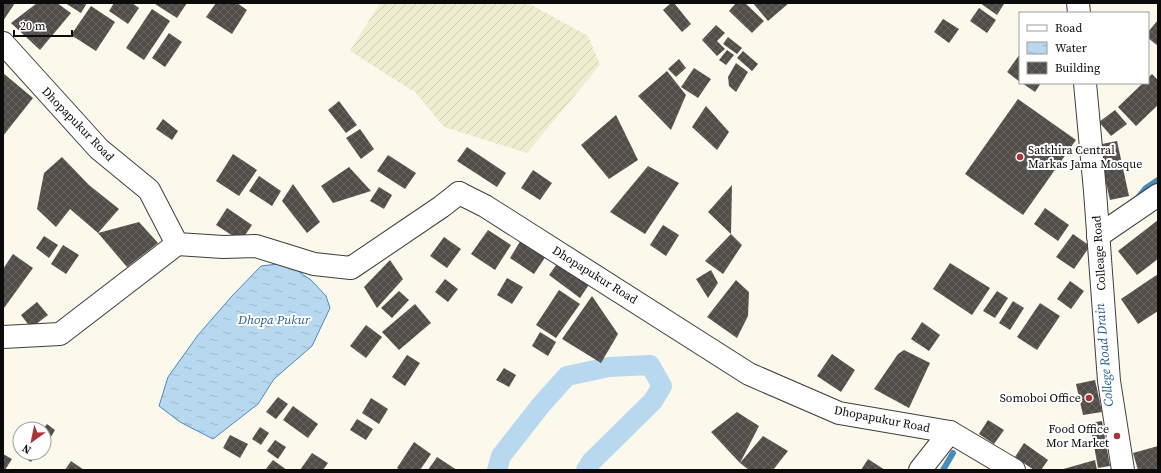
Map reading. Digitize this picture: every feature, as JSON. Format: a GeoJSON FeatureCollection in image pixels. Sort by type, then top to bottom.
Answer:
{"type":"FeatureCollection","features":[{"type":"Feature","properties":{"kind":"street","name":"Dhopapukur Road"},"geometry":{"type":"LineString","coordinates":[[3,42],[99,149],[149,190],[177,244],[223,247],[256,246],[314,264],[351,268],[459,193],[486,206],[750,374],[839,413],[950,432],[1006,468]]}},
{"type":"Feature","properties":{"kind":"street","name":"Colleage Road"},"geometry":{"type":"LineString","coordinates":[[1085,84],[1109,381],[1123,470]]}},
{"type":"Feature","properties":{"kind":"street"},"geometry":{"type":"LineString","coordinates":[[1098,236],[1158,195]]}},
{"type":"Feature","properties":{"kind":"street"},"geometry":{"type":"LineString","coordinates":[[3,337],[60,334],[177,244]]}},
{"type":"Feature","properties":{"kind":"street"},"geometry":{"type":"LineString","coordinates":[[920,470],[950,432]]}},
{"type":"Feature","properties":{"kind":"shaded area"},"geometry":{"type":"Polygon","coordinates":[[[380,3],[528,3],[588,36],[600,65],[527,153],[444,127],[416,93],[350,51],[380,3]]]}},
{"type":"Feature","properties":{"kind":"water","name":"Dhopa Pukur"},"geometry":{"type":"Polygon","coordinates":[[[286,263],[311,280],[326,296],[330,308],[312,346],[274,379],[258,404],[213,439],[180,422],[159,406],[168,377],[198,335],[232,296],[261,266],[286,263]]]}},
{"type":"Feature","properties":{"kind":"building"},"geometry":{"type":"Polygon","coordinates":[[[3,3],[15,3],[3,21],[3,3]]]}},
{"type":"Feature","properties":{"kind":"building"},"geometry":{"type":"Polygon","coordinates":[[[37,3],[57,3],[71,13],[40,50],[11,23],[37,3]]]}},
{"type":"Feature","properties":{"kind":"building"},"geometry":{"type":"Polygon","coordinates":[[[65,3],[87,3],[81,13],[65,3]]]}},
{"type":"Feature","properties":{"kind":"building"},"geometry":{"type":"Polygon","coordinates":[[[114,3],[132,3],[139,8],[128,24],[109,11],[114,3]]]}},
{"type":"Feature","properties":{"kind":"building"},"geometry":{"type":"Polygon","coordinates":[[[187,3],[177,18],[155,4],[187,3]]]}},
{"type":"Feature","properties":{"kind":"building"},"geometry":{"type":"Polygon","coordinates":[[[216,3],[237,3],[247,10],[232,34],[206,17],[216,3]]]}},
{"type":"Feature","properties":{"kind":"building"},"geometry":{"type":"Polygon","coordinates":[[[671,3],[674,3],[691,24],[682,32],[663,10],[671,3]]]}},
{"type":"Feature","properties":{"kind":"building"},"geometry":{"type":"Polygon","coordinates":[[[736,3],[745,3],[764,21],[752,33],[729,11],[736,3]]]}},
{"type":"Feature","properties":{"kind":"building"},"geometry":{"type":"Polygon","coordinates":[[[753,3],[789,3],[768,21],[753,3]]]}},
{"type":"Feature","properties":{"kind":"building"},"geometry":{"type":"Polygon","coordinates":[[[980,3],[1003,3],[1004,4],[997,15],[980,3]]]}},
{"type":"Feature","properties":{"kind":"building"},"geometry":{"type":"Polygon","coordinates":[[[91,6],[115,22],[96,51],[71,35],[91,6]]]}},
{"type":"Feature","properties":{"kind":"building"},"geometry":{"type":"Polygon","coordinates":[[[979,8],[996,20],[987,33],[970,21],[979,8]]]}},
{"type":"Feature","properties":{"kind":"building"},"geometry":{"type":"Polygon","coordinates":[[[152,9],[170,21],[144,60],[126,48],[152,9]]]}},
{"type":"Feature","properties":{"kind":"building"},"geometry":{"type":"Polygon","coordinates":[[[943,19],[959,29],[949,43],[934,32],[943,19]]]}},
{"type":"Feature","properties":{"kind":"building"},"geometry":{"type":"Polygon","coordinates":[[[1158,20],[1158,46],[1149,39],[1149,31],[1158,20]]]}},
{"type":"Feature","properties":{"kind":"building"},"geometry":{"type":"Polygon","coordinates":[[[716,25],[725,33],[717,41],[725,49],[717,56],[702,40],[716,25]]]}},
{"type":"Feature","properties":{"kind":"building"},"geometry":{"type":"Polygon","coordinates":[[[169,33],[182,42],[165,67],[152,58],[169,33]]]}},
{"type":"Feature","properties":{"kind":"building"},"geometry":{"type":"Polygon","coordinates":[[[728,37],[742,48],[737,54],[723,44],[728,37]]]}},
{"type":"Feature","properties":{"kind":"building"},"geometry":{"type":"Polygon","coordinates":[[[727,50],[734,55],[726,65],[719,60],[727,50]]]}},
{"type":"Feature","properties":{"kind":"building"},"geometry":{"type":"Polygon","coordinates":[[[743,51],[758,64],[752,71],[737,58],[743,51]]]}},
{"type":"Feature","properties":{"kind":"building"},"geometry":{"type":"Polygon","coordinates":[[[1019,55],[1019,81],[1007,72],[1019,55]]]}},
{"type":"Feature","properties":{"kind":"building"},"geometry":{"type":"Polygon","coordinates":[[[679,59],[686,68],[676,77],[668,69],[679,59]]]}},
{"type":"Feature","properties":{"kind":"building"},"geometry":{"type":"Polygon","coordinates":[[[736,63],[748,72],[736,92],[729,86],[728,77],[736,63]]]}},
{"type":"Feature","properties":{"kind":"building"},"geometry":{"type":"Polygon","coordinates":[[[694,68],[711,79],[698,98],[681,87],[694,68]]]}},
{"type":"Feature","properties":{"kind":"building"},"geometry":{"type":"Polygon","coordinates":[[[667,71],[686,95],[671,130],[638,96],[667,71]]]}},
{"type":"Feature","properties":{"kind":"building"},"geometry":{"type":"Polygon","coordinates":[[[3,73],[33,98],[3,136],[3,73]]]}},
{"type":"Feature","properties":{"kind":"building"},"geometry":{"type":"Polygon","coordinates":[[[1152,74],[1158,80],[1158,105],[1136,126],[1118,107],[1142,84],[1149,84],[1149,77],[1152,74]]]}},
{"type":"Feature","properties":{"kind":"building"},"geometry":{"type":"Polygon","coordinates":[[[1023,84],[1040,84],[1035,92],[1023,84]]]}},
{"type":"Feature","properties":{"kind":"building","name":"Satkhira Central Markas Jama Mosque"},"geometry":{"type":"Polygon","coordinates":[[[1018,99],[1076,140],[1023,215],[965,174],[1018,99]]]}},
{"type":"Feature","properties":{"kind":"building"},"geometry":{"type":"Polygon","coordinates":[[[339,101],[357,125],[346,133],[328,110],[339,101]]]}},
{"type":"Feature","properties":{"kind":"building"},"geometry":{"type":"Polygon","coordinates":[[[706,106],[729,132],[717,150],[692,127],[706,106]]]}},
{"type":"Feature","properties":{"kind":"building"},"geometry":{"type":"Polygon","coordinates":[[[1115,110],[1127,124],[1111,136],[1099,122],[1115,110]]]}},
{"type":"Feature","properties":{"kind":"building"},"geometry":{"type":"Polygon","coordinates":[[[616,115],[638,160],[609,179],[581,145],[616,115]]]}},
{"type":"Feature","properties":{"kind":"building"},"geometry":{"type":"Polygon","coordinates":[[[163,119],[178,131],[172,140],[156,129],[163,119]]]}},
{"type":"Feature","properties":{"kind":"building"},"geometry":{"type":"Polygon","coordinates":[[[360,129],[374,149],[361,159],[346,138],[360,129]]]}},
{"type":"Feature","properties":{"kind":"building"},"geometry":{"type":"Polygon","coordinates":[[[1117,141],[1129,196],[1110,200],[1097,145],[1117,141]]]}},
{"type":"Feature","properties":{"kind":"building"},"geometry":{"type":"Polygon","coordinates":[[[467,147],[506,173],[497,187],[457,161],[467,147]]]}},
{"type":"Feature","properties":{"kind":"building"},"geometry":{"type":"Polygon","coordinates":[[[233,154],[257,170],[239,196],[216,181],[233,154]]]}},
{"type":"Feature","properties":{"kind":"building"},"geometry":{"type":"Polygon","coordinates":[[[388,155],[416,173],[405,189],[377,171],[388,155]]]}},
{"type":"Feature","properties":{"kind":"building"},"geometry":{"type":"Polygon","coordinates":[[[62,157],[89,185],[119,209],[98,233],[70,209],[56,227],[37,209],[44,173],[62,157]]]}},
{"type":"Feature","properties":{"kind":"building"},"geometry":{"type":"Polygon","coordinates":[[[648,166],[679,183],[645,234],[610,212],[648,166]]]}},
{"type":"Feature","properties":{"kind":"building"},"geometry":{"type":"Polygon","coordinates":[[[349,167],[371,191],[333,203],[321,186],[349,167]]]}},
{"type":"Feature","properties":{"kind":"building"},"geometry":{"type":"Polygon","coordinates":[[[533,170],[552,183],[540,200],[521,188],[533,170]]]}},
{"type":"Feature","properties":{"kind":"building"},"geometry":{"type":"Polygon","coordinates":[[[259,176],[281,191],[272,206],[249,191],[259,176]]]}},
{"type":"Feature","properties":{"kind":"building"},"geometry":{"type":"Polygon","coordinates":[[[293,184],[320,222],[307,233],[282,201],[293,184]]]}},
{"type":"Feature","properties":{"kind":"building"},"geometry":{"type":"Polygon","coordinates":[[[732,185],[731,234],[708,212],[732,185]]]}},
{"type":"Feature","properties":{"kind":"building"},"geometry":{"type":"Polygon","coordinates":[[[379,187],[392,195],[384,209],[370,201],[379,187]]]}},
{"type":"Feature","properties":{"kind":"building"},"geometry":{"type":"Polygon","coordinates":[[[227,208],[252,225],[241,241],[216,225],[227,208]]]}},
{"type":"Feature","properties":{"kind":"building"},"geometry":{"type":"Polygon","coordinates":[[[1045,208],[1069,225],[1058,241],[1034,224],[1045,208]]]}},
{"type":"Feature","properties":{"kind":"building"},"geometry":{"type":"Polygon","coordinates":[[[1158,220],[1158,259],[1137,275],[1118,251],[1158,220]]]}},
{"type":"Feature","properties":{"kind":"building"},"geometry":{"type":"Polygon","coordinates":[[[139,222],[158,243],[127,267],[98,233],[139,222]]]}},
{"type":"Feature","properties":{"kind":"building"},"geometry":{"type":"Polygon","coordinates":[[[663,225],[679,235],[666,256],[650,245],[663,225]]]}},
{"type":"Feature","properties":{"kind":"building"},"geometry":{"type":"Polygon","coordinates":[[[488,230],[511,245],[495,270],[471,254],[488,230]]]}},
{"type":"Feature","properties":{"kind":"building"},"geometry":{"type":"Polygon","coordinates":[[[731,234],[742,245],[723,274],[705,261],[731,234]]]}},
{"type":"Feature","properties":{"kind":"building"},"geometry":{"type":"Polygon","coordinates":[[[1073,234],[1090,246],[1074,269],[1056,257],[1073,234]]]}},
{"type":"Feature","properties":{"kind":"building"},"geometry":{"type":"Polygon","coordinates":[[[44,236],[58,245],[49,258],[36,248],[44,236]]]}},
{"type":"Feature","properties":{"kind":"building"},"geometry":{"type":"Polygon","coordinates":[[[444,237],[461,249],[447,268],[430,256],[444,237]]]}},
{"type":"Feature","properties":{"kind":"building"},"geometry":{"type":"Polygon","coordinates":[[[521,240],[546,256],[534,274],[510,258],[521,240]]]}},
{"type":"Feature","properties":{"kind":"building"},"geometry":{"type":"Polygon","coordinates":[[[63,245],[79,255],[66,274],[51,264],[63,245]]]}},
{"type":"Feature","properties":{"kind":"building"},"geometry":{"type":"Polygon","coordinates":[[[13,254],[33,268],[3,308],[3,269],[13,254]]]}},
{"type":"Feature","properties":{"kind":"building"},"geometry":{"type":"Polygon","coordinates":[[[390,260],[403,279],[377,308],[364,287],[390,260]]]}},
{"type":"Feature","properties":{"kind":"building"},"geometry":{"type":"Polygon","coordinates":[[[559,261],[590,283],[580,298],[549,275],[559,261]]]}},
{"type":"Feature","properties":{"kind":"building"},"geometry":{"type":"Polygon","coordinates":[[[950,263],[990,288],[972,315],[933,289],[950,263]]]}},
{"type":"Feature","properties":{"kind":"building"},"geometry":{"type":"Polygon","coordinates":[[[711,270],[718,283],[708,298],[696,279],[711,270]]]}},
{"type":"Feature","properties":{"kind":"building"},"geometry":{"type":"Polygon","coordinates":[[[1158,274],[1158,311],[1138,324],[1121,299],[1158,274]]]}},
{"type":"Feature","properties":{"kind":"building"},"geometry":{"type":"Polygon","coordinates":[[[507,278],[523,287],[512,304],[497,295],[507,278]]]}},
{"type":"Feature","properties":{"kind":"building"},"geometry":{"type":"Polygon","coordinates":[[[445,279],[458,289],[448,302],[435,292],[445,279]]]}},
{"type":"Feature","properties":{"kind":"building"},"geometry":{"type":"Polygon","coordinates":[[[736,280],[749,292],[748,316],[737,338],[707,317],[736,280]]]}},
{"type":"Feature","properties":{"kind":"building"},"geometry":{"type":"Polygon","coordinates":[[[1070,281],[1084,291],[1071,309],[1057,299],[1070,281]]]}},
{"type":"Feature","properties":{"kind":"building"},"geometry":{"type":"Polygon","coordinates":[[[559,290],[580,304],[556,338],[536,325],[559,290]]]}},
{"type":"Feature","properties":{"kind":"building"},"geometry":{"type":"Polygon","coordinates":[[[399,291],[409,300],[392,318],[381,308],[399,291]]]}},
{"type":"Feature","properties":{"kind":"building"},"geometry":{"type":"Polygon","coordinates":[[[997,291],[1008,298],[995,318],[983,311],[997,291]]]}},
{"type":"Feature","properties":{"kind":"building"},"geometry":{"type":"Polygon","coordinates":[[[592,296],[618,334],[601,363],[562,339],[592,296]]]}},
{"type":"Feature","properties":{"kind":"building"},"geometry":{"type":"Polygon","coordinates":[[[1013,301],[1024,308],[1010,330],[999,323],[1013,301]]]}},
{"type":"Feature","properties":{"kind":"building"},"geometry":{"type":"Polygon","coordinates":[[[37,302],[48,315],[31,328],[21,315],[37,302]]]}},
{"type":"Feature","properties":{"kind":"building"},"geometry":{"type":"Polygon","coordinates":[[[1040,303],[1060,316],[1037,350],[1017,337],[1040,303]]]}},
{"type":"Feature","properties":{"kind":"building"},"geometry":{"type":"Polygon","coordinates":[[[415,304],[431,323],[399,350],[382,332],[415,304]]]}},
{"type":"Feature","properties":{"kind":"building"},"geometry":{"type":"Polygon","coordinates":[[[922,322],[940,335],[929,351],[911,339],[922,322]]]}},
{"type":"Feature","properties":{"kind":"building"},"geometry":{"type":"Polygon","coordinates":[[[366,325],[382,337],[366,358],[350,346],[366,325]]]}},
{"type":"Feature","properties":{"kind":"building"},"geometry":{"type":"Polygon","coordinates":[[[540,332],[556,342],[548,356],[532,346],[540,332]]]}},
{"type":"Feature","properties":{"kind":"building"},"geometry":{"type":"Polygon","coordinates":[[[904,350],[930,363],[909,408],[874,389],[898,354],[904,350]]]}},
{"type":"Feature","properties":{"kind":"building"},"geometry":{"type":"Polygon","coordinates":[[[832,354],[855,370],[841,392],[817,376],[832,354]]]}},
{"type":"Feature","properties":{"kind":"building"},"geometry":{"type":"Polygon","coordinates":[[[407,355],[420,363],[405,386],[392,377],[407,355]]]}},
{"type":"Feature","properties":{"kind":"building"},"geometry":{"type":"Polygon","coordinates":[[[504,368],[516,375],[509,387],[496,380],[504,368]]]}},
{"type":"Feature","properties":{"kind":"building","name":"Somoboi Office"},"geometry":{"type":"Polygon","coordinates":[[[1095,380],[1102,412],[1083,415],[1076,384],[1095,380]]]}},
{"type":"Feature","properties":{"kind":"building"},"geometry":{"type":"Polygon","coordinates":[[[278,397],[288,404],[276,419],[266,412],[278,397]]]}},
{"type":"Feature","properties":{"kind":"building"},"geometry":{"type":"Polygon","coordinates":[[[371,398],[388,409],[379,424],[362,413],[371,398]]]}},
{"type":"Feature","properties":{"kind":"building"},"geometry":{"type":"Polygon","coordinates":[[[293,406],[318,424],[308,438],[283,420],[293,406]]]}},
{"type":"Feature","properties":{"kind":"building"},"geometry":{"type":"Polygon","coordinates":[[[737,412],[759,426],[740,463],[711,432],[737,412]]]}},
{"type":"Feature","properties":{"kind":"building"},"geometry":{"type":"Polygon","coordinates":[[[357,419],[373,429],[366,440],[350,430],[357,419]]]}},
{"type":"Feature","properties":{"kind":"building"},"geometry":{"type":"Polygon","coordinates":[[[988,420],[1004,430],[994,444],[979,434],[988,420]]]}},
{"type":"Feature","properties":{"kind":"building"},"geometry":{"type":"Polygon","coordinates":[[[1102,421],[1110,466],[1098,468],[1090,423],[1102,421]]]}},
{"type":"Feature","properties":{"kind":"building"},"geometry":{"type":"Polygon","coordinates":[[[260,427],[269,433],[261,445],[252,439],[260,427]]]}},
{"type":"Feature","properties":{"kind":"building"},"geometry":{"type":"Polygon","coordinates":[[[52,428],[55,430],[52,435],[52,428]]]}},
{"type":"Feature","properties":{"kind":"building"},"geometry":{"type":"Polygon","coordinates":[[[230,435],[248,444],[240,458],[223,448],[230,435]]]}},
{"type":"Feature","properties":{"kind":"building"},"geometry":{"type":"Polygon","coordinates":[[[763,436],[788,451],[773,470],[749,470],[740,463],[763,436]]]}},
{"type":"Feature","properties":{"kind":"building"},"geometry":{"type":"Polygon","coordinates":[[[275,440],[286,447],[278,459],[267,451],[275,440]]]}},
{"type":"Feature","properties":{"kind":"building"},"geometry":{"type":"Polygon","coordinates":[[[414,442],[431,454],[420,470],[400,470],[397,468],[414,442]]]}},
{"type":"Feature","properties":{"kind":"building"},"geometry":{"type":"Polygon","coordinates":[[[1024,443],[1048,460],[1041,470],[1034,470],[1015,457],[1024,443]]]}},
{"type":"Feature","properties":{"kind":"building"},"geometry":{"type":"Polygon","coordinates":[[[1158,446],[1158,470],[1138,470],[1133,453],[1158,446]]]}},
{"type":"Feature","properties":{"kind":"building"},"geometry":{"type":"Polygon","coordinates":[[[312,453],[328,463],[323,470],[300,470],[312,453]]]}},
{"type":"Feature","properties":{"kind":"building"},"geometry":{"type":"Polygon","coordinates":[[[3,454],[12,459],[5,470],[3,470],[3,454]]]}},
{"type":"Feature","properties":{"kind":"building"},"geometry":{"type":"Polygon","coordinates":[[[437,457],[457,470],[428,470],[437,457]]]}},
{"type":"Feature","properties":{"kind":"building"},"geometry":{"type":"Polygon","coordinates":[[[868,459],[885,470],[861,470],[868,459]]]}},
{"type":"Feature","properties":{"kind":"building"},"geometry":{"type":"Polygon","coordinates":[[[273,460],[287,470],[265,470],[273,460]]]}},
{"type":"Feature","properties":{"kind":"building"},"geometry":{"type":"Polygon","coordinates":[[[1095,460],[1097,470],[1060,470],[1095,460]]]}},
{"type":"Feature","properties":{"kind":"building"},"geometry":{"type":"Polygon","coordinates":[[[71,461],[84,470],[65,470],[71,461]]]}},
{"type":"Feature","properties":{"kind":"waterway"},"geometry":{"type":"LineString","coordinates":[[1137,199],[1146,188],[1158,180]]}},
{"type":"Feature","properties":{"kind":"waterway"},"geometry":{"type":"LineString","coordinates":[[497,470],[501,456],[541,405],[567,376],[609,367],[650,365],[662,386],[653,401],[591,462],[586,470]]}},
{"type":"Feature","properties":{"kind":"waterway"},"geometry":{"type":"LineString","coordinates":[[943,470],[953,453]]}},
{"type":"Feature","properties":{"kind":"place","name":"Satkhira Central Markas Jama Mosque"},"geometry":{"type":"Point","coordinates":[1020,157]}},
{"type":"Feature","properties":{"kind":"place","name":"Somoboi Office"},"geometry":{"type":"Point","coordinates":[1089,398]}},
{"type":"Feature","properties":{"kind":"place","name":"Food Office Mor Market"},"geometry":{"type":"Point","coordinates":[1117,436]}},
{"type":"Feature","properties":{"kind":"water label","name":"College Road Drain"},"geometry":{"type":"Point","coordinates":[1104,355]}}]}
